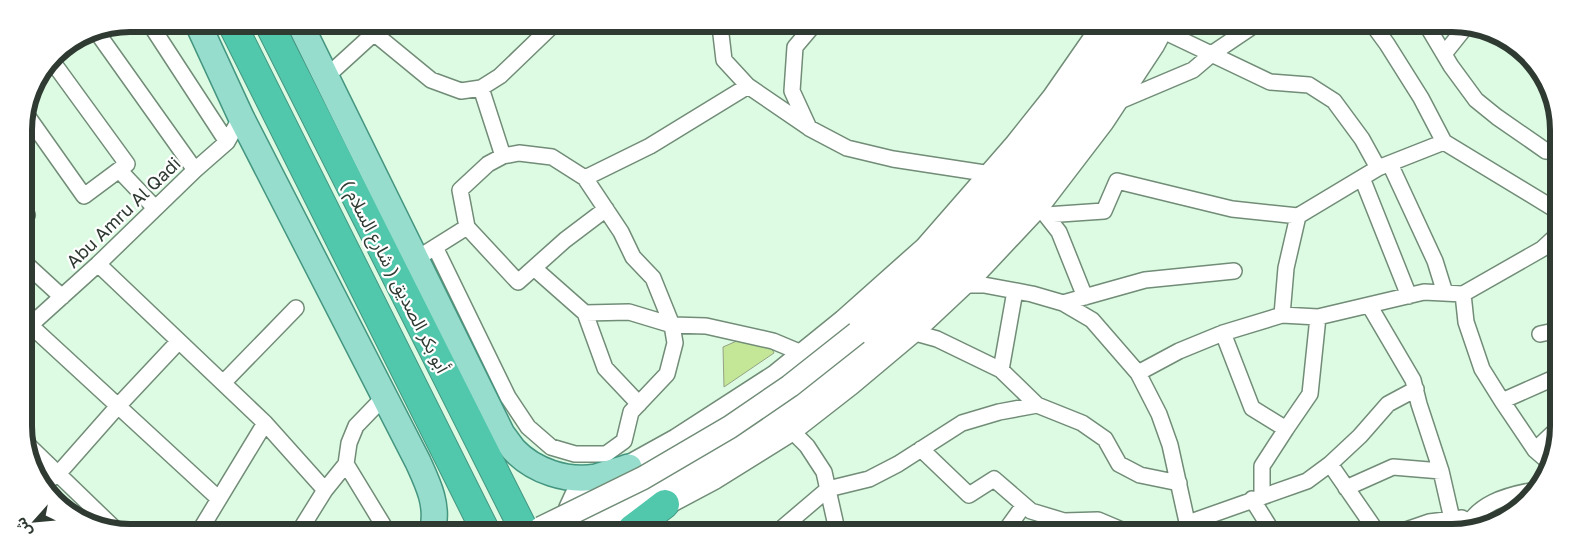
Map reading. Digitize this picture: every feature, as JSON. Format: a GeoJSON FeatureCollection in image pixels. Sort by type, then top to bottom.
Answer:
{"type":"FeatureCollection","features":[{"type":"Feature","properties":{"kind":"highway","name":"( شارع السلام ) أبو بكر الصديق"},"geometry":{"type":"LineString","coordinates":[[236,32],[482,524]]}},
{"type":"Feature","properties":{"kind":"highway","name":"( شارع السلام ) أبو بكر الصديق"},"geometry":{"type":"LineString","coordinates":[[276,32],[521,524]]}},
{"type":"Feature","properties":{"kind":"highway"},"geometry":{"type":"LineString","coordinates":[[639,524],[665,504]]}},
{"type":"Feature","properties":{"kind":"main road"},"geometry":{"type":"LineString","coordinates":[[202,32],[241,117],[418,462],[433,495],[434,524]]}},
{"type":"Feature","properties":{"kind":"main road"},"geometry":{"type":"LineString","coordinates":[[304,32],[326,77],[426,253],[502,434],[514,450],[547,472],[571,478],[595,477],[630,467]]}},
{"type":"Feature","properties":{"kind":"main road"},"geometry":{"type":"LineString","coordinates":[[573,524],[570,509],[576,496],[677,440],[768,381],[844,321],[926,248],[991,174],[1054,97],[1099,32]]}},
{"type":"Feature","properties":{"kind":"main road"},"geometry":{"type":"LineString","coordinates":[[598,524],[706,463],[796,407],[865,339],[1007,185],[1067,109],[1118,32]]}},
{"type":"Feature","properties":{"kind":"main road"},"geometry":{"type":"LineString","coordinates":[[550,524],[643,478],[730,427],[790,386],[865,339],[946,280],[1009,212],[1058,154],[1153,32]]}},
{"type":"Feature","properties":{"kind":"main road"},"geometry":{"type":"LineString","coordinates":[[628,524],[714,478],[791,430],[912,332],[1042,211],[1153,45],[1155,32]]}},
{"type":"Feature","properties":{"kind":"main road"},"geometry":{"type":"LineString","coordinates":[[210,47],[264,87]]}},
{"type":"Feature","properties":{"kind":"street"},"geometry":{"type":"LineString","coordinates":[[155,32],[227,142]]}},
{"type":"Feature","properties":{"kind":"street"},"geometry":{"type":"LineString","coordinates":[[326,77],[371,32]]}},
{"type":"Feature","properties":{"kind":"street"},"geometry":{"type":"LineString","coordinates":[[379,32],[431,80],[461,91],[481,88],[500,76],[547,32]]}},
{"type":"Feature","properties":{"kind":"street"},"geometry":{"type":"LineString","coordinates":[[721,32],[724,60],[748,86],[809,128],[847,148],[892,159],[991,174]]}},
{"type":"Feature","properties":{"kind":"street"},"geometry":{"type":"LineString","coordinates":[[807,32],[795,47],[792,91],[809,128]]}},
{"type":"Feature","properties":{"kind":"street"},"geometry":{"type":"LineString","coordinates":[[1165,32],[1270,82],[1309,85],[1334,100],[1384,166],[1435,261],[1445,293]]}},
{"type":"Feature","properties":{"kind":"street"},"geometry":{"type":"LineString","coordinates":[[1114,104],[1193,70],[1244,32]]}},
{"type":"Feature","properties":{"kind":"street"},"geometry":{"type":"LineString","coordinates":[[1378,32],[1421,98],[1444,142],[1550,206]]}},
{"type":"Feature","properties":{"kind":"street"},"geometry":{"type":"LineString","coordinates":[[1431,32],[1476,100],[1546,151],[1550,151]]}},
{"type":"Feature","properties":{"kind":"street"},"geometry":{"type":"LineString","coordinates":[[1444,54],[1461,33]]}},
{"type":"Feature","properties":{"kind":"street"},"geometry":{"type":"LineString","coordinates":[[101,37],[195,170]]}},
{"type":"Feature","properties":{"kind":"street"},"geometry":{"type":"LineString","coordinates":[[33,124],[84,196],[128,164],[56,67]]}},
{"type":"Feature","properties":{"kind":"street"},"geometry":{"type":"LineString","coordinates":[[584,178],[650,146],[748,86]]}},
{"type":"Feature","properties":{"kind":"street"},"geometry":{"type":"LineString","coordinates":[[481,88],[503,156]]}},
{"type":"Feature","properties":{"kind":"street","name":"Abu Amru Al Qadi"},"geometry":{"type":"LineString","coordinates":[[32,323],[227,142],[241,117]]}},
{"type":"Feature","properties":{"kind":"street"},"geometry":{"type":"LineString","coordinates":[[1042,211],[1104,211],[1117,180],[1232,209],[1298,216],[1384,166],[1444,142]]}},
{"type":"Feature","properties":{"kind":"street"},"geometry":{"type":"LineString","coordinates":[[468,227],[426,253],[508,397],[528,427],[551,447],[575,454],[606,454],[624,441],[631,412],[667,374],[675,343],[672,326],[653,278],[633,257],[621,232],[606,209],[584,178],[552,157],[519,153],[503,156],[488,164],[460,190],[468,227],[518,282],[565,240],[606,209]]}},
{"type":"Feature","properties":{"kind":"street"},"geometry":{"type":"LineString","coordinates":[[119,170],[155,208]]}},
{"type":"Feature","properties":{"kind":"street"},"geometry":{"type":"LineString","coordinates":[[1362,178],[1409,296]]}},
{"type":"Feature","properties":{"kind":"street"},"geometry":{"type":"LineString","coordinates":[[1042,211],[1059,232],[1085,297]]}},
{"type":"Feature","properties":{"kind":"street"},"geometry":{"type":"LineString","coordinates":[[1282,316],[1286,268],[1298,216]]}},
{"type":"Feature","properties":{"kind":"street"},"geometry":{"type":"LineString","coordinates":[[1138,373],[1179,352],[1223,333],[1282,316],[1318,316],[1424,292],[1463,294],[1542,249],[1550,242]]}},
{"type":"Feature","properties":{"kind":"street"},"geometry":{"type":"LineString","coordinates":[[98,264],[265,423],[325,490]]}},
{"type":"Feature","properties":{"kind":"street"},"geometry":{"type":"LineString","coordinates":[[534,268],[585,313],[605,368],[638,404]]}},
{"type":"Feature","properties":{"kind":"street"},"geometry":{"type":"LineString","coordinates":[[33,270],[62,297]]}},
{"type":"Feature","properties":{"kind":"street"},"geometry":{"type":"LineString","coordinates":[[1063,303],[1145,280],[1234,271]]}},
{"type":"Feature","properties":{"kind":"street"},"geometry":{"type":"LineString","coordinates":[[962,285],[1015,291],[1063,303],[1092,320],[1138,373],[1159,414],[1170,445],[1187,523]]}},
{"type":"Feature","properties":{"kind":"street"},"geometry":{"type":"LineString","coordinates":[[1001,370],[1015,291]]}},
{"type":"Feature","properties":{"kind":"street"},"geometry":{"type":"LineString","coordinates":[[1463,294],[1466,322],[1482,370],[1535,450],[1544,458]]}},
{"type":"Feature","properties":{"kind":"street"},"geometry":{"type":"LineString","coordinates":[[1369,305],[1413,380],[1441,471],[1452,519]]}},
{"type":"Feature","properties":{"kind":"street"},"geometry":{"type":"LineString","coordinates":[[223,383],[296,308]]}},
{"type":"Feature","properties":{"kind":"street"},"geometry":{"type":"LineString","coordinates":[[585,313],[629,312],[672,326],[706,326],[774,341],[804,354]]}},
{"type":"Feature","properties":{"kind":"street"},"geometry":{"type":"LineString","coordinates":[[1269,523],[1257,497],[1262,466],[1310,394],[1318,316]]}},
{"type":"Feature","properties":{"kind":"street"},"geometry":{"type":"LineString","coordinates":[[32,331],[219,499]]}},
{"type":"Feature","properties":{"kind":"street"},"geometry":{"type":"LineString","coordinates":[[912,332],[938,339],[1001,370],[1037,404],[1082,423],[1105,439],[1120,464],[1140,475],[1179,483]]}},
{"type":"Feature","properties":{"kind":"street"},"geometry":{"type":"LineString","coordinates":[[1223,333],[1252,408],[1286,429]]}},
{"type":"Feature","properties":{"kind":"street"},"geometry":{"type":"LineString","coordinates":[[49,480],[58,474],[179,341]]}},
{"type":"Feature","properties":{"kind":"street"},"geometry":{"type":"LineString","coordinates":[[1502,401],[1550,380]]}},
{"type":"Feature","properties":{"kind":"street"},"geometry":{"type":"LineString","coordinates":[[1197,523],[1257,497],[1307,481],[1330,464],[1360,436],[1388,404],[1416,389]]}},
{"type":"Feature","properties":{"kind":"street"},"geometry":{"type":"LineString","coordinates":[[305,524],[325,490],[346,464],[349,443],[356,426],[384,396]]}},
{"type":"Feature","properties":{"kind":"street"},"geometry":{"type":"LineString","coordinates":[[787,524],[828,489],[869,479],[898,464],[962,423],[999,412],[1037,404]]}},
{"type":"Feature","properties":{"kind":"street"},"geometry":{"type":"LineString","coordinates":[[204,524],[265,423]]}},
{"type":"Feature","properties":{"kind":"street"},"geometry":{"type":"LineString","coordinates":[[791,430],[807,446],[824,472],[836,523]]}},
{"type":"Feature","properties":{"kind":"street"},"geometry":{"type":"LineString","coordinates":[[1535,450],[1549,437]]}},
{"type":"Feature","properties":{"kind":"street"},"geometry":{"type":"LineString","coordinates":[[921,449],[969,495],[994,479],[1031,511],[1064,521],[1098,520],[1106,523]]}},
{"type":"Feature","properties":{"kind":"street"},"geometry":{"type":"LineString","coordinates":[[37,454],[106,520]]}},
{"type":"Feature","properties":{"kind":"street"},"geometry":{"type":"LineString","coordinates":[[346,464],[382,524]]}},
{"type":"Feature","properties":{"kind":"street"},"geometry":{"type":"LineString","coordinates":[[1330,464],[1370,523]]}},
{"type":"Feature","properties":{"kind":"street"},"geometry":{"type":"LineString","coordinates":[[1346,488],[1393,467],[1441,471]]}},
{"type":"Feature","properties":{"kind":"street"},"geometry":{"type":"LineString","coordinates":[[1471,522],[1483,508],[1505,496],[1522,492]]}},
{"type":"Feature","properties":{"kind":"street"},"geometry":{"type":"LineString","coordinates":[[1011,523],[1024,505]]}},
{"type":"Feature","properties":{"kind":"street"},"geometry":{"type":"LineString","coordinates":[[1426,523],[1475,516]]}},
{"type":"Feature","properties":{"kind":"building"},"geometry":{"type":"Polygon","coordinates":[[[739,340],[772,349],[774,353],[724,387],[723,347],[739,340]]]}}]}
